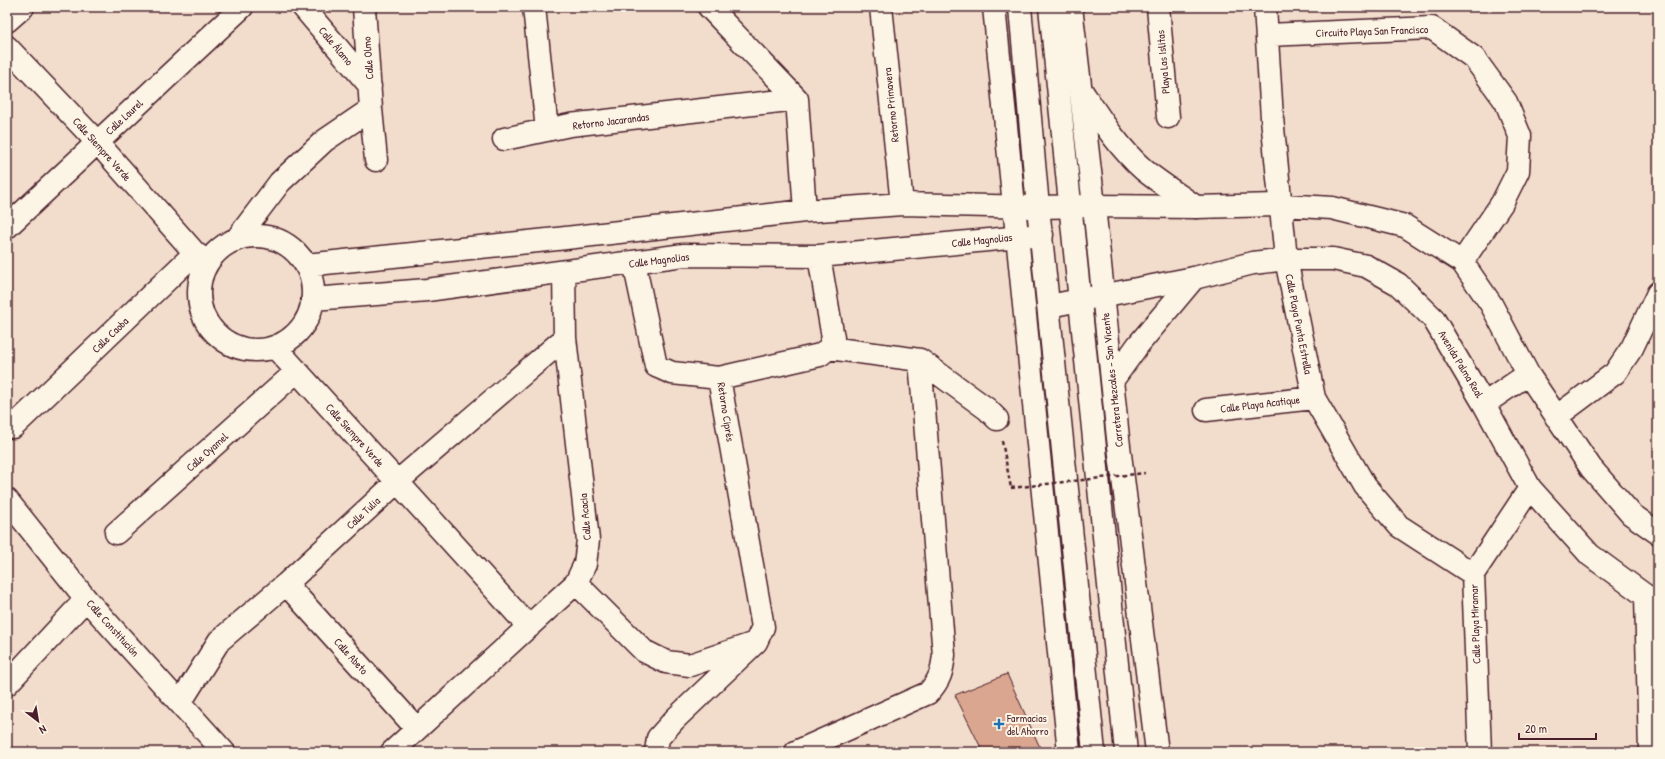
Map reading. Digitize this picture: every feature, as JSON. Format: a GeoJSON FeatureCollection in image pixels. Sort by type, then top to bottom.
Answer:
{"type":"FeatureCollection","features":[{"type":"Feature","properties":{"kind":"street"},"geometry":{"type":"LineString","coordinates":[[7,22],[23,7]]}},
{"type":"Feature","properties":{"kind":"street","name":"Calle Laurel"},"geometry":{"type":"LineString","coordinates":[[7,227],[242,7]]}},
{"type":"Feature","properties":{"kind":"street","name":"Calle Álamo"},"geometry":{"type":"LineString","coordinates":[[303,7],[370,86]]}},
{"type":"Feature","properties":{"kind":"street","name":"Calle Olmo"},"geometry":{"type":"LineString","coordinates":[[364,7],[376,160]]}},
{"type":"Feature","properties":{"kind":"street"},"geometry":{"type":"LineString","coordinates":[[534,7],[547,130]]}},
{"type":"Feature","properties":{"kind":"street"},"geometry":{"type":"LineString","coordinates":[[709,7],[797,98],[805,211]]}},
{"type":"Feature","properties":{"kind":"street","name":"Retorno Primavera"},"geometry":{"type":"LineString","coordinates":[[881,7],[902,204]]}},
{"type":"Feature","properties":{"kind":"street"},"geometry":{"type":"LineString","coordinates":[[994,7],[1069,752]]}},
{"type":"Feature","properties":{"kind":"street"},"geometry":{"type":"LineString","coordinates":[[1020,7],[1038,207],[1094,752]]}},
{"type":"Feature","properties":{"kind":"street"},"geometry":{"type":"LineString","coordinates":[[1050,7],[1126,752]]}},
{"type":"Feature","properties":{"kind":"street","name":"Carretera Mezcales - San Vicente"},"geometry":{"type":"LineString","coordinates":[[1071,7],[1112,381],[1158,752]]}},
{"type":"Feature","properties":{"kind":"street","name":"Playa Las Islitas"},"geometry":{"type":"LineString","coordinates":[[1158,7],[1168,117]]}},
{"type":"Feature","properties":{"kind":"street","name":"Calle Playa Punta Estrella"},"geometry":{"type":"LineString","coordinates":[[1265,7],[1272,118],[1282,205],[1286,259],[1314,398],[1365,486],[1399,526],[1473,574]]}},
{"type":"Feature","properties":{"kind":"street","name":"Circuito Playa San Francisco"},"geometry":{"type":"LineString","coordinates":[[1267,35],[1432,28],[1474,58],[1506,102],[1520,136],[1518,171],[1502,203],[1462,262]]}},
{"type":"Feature","properties":{"kind":"street","name":"Calle Siempre Verde"},"geometry":{"type":"LineString","coordinates":[[7,47],[98,142],[202,258]]}},
{"type":"Feature","properties":{"kind":"street"},"geometry":{"type":"LineString","coordinates":[[1080,90],[1112,137],[1127,153],[1145,170],[1196,207]]}},
{"type":"Feature","properties":{"kind":"street","name":"Retorno Jacarandas"},"geometry":{"type":"LineString","coordinates":[[504,139],[578,124],[797,98]]}},
{"type":"Feature","properties":{"kind":"street"},"geometry":{"type":"LineString","coordinates":[[236,240],[280,182],[324,141],[371,109]]}},
{"type":"Feature","properties":{"kind":"street"},"geometry":{"type":"LineString","coordinates":[[306,265],[805,211],[902,204],[1015,205],[1038,207],[1196,207],[1282,205],[1332,208],[1405,226],[1462,262],[1491,304],[1528,374],[1591,468],[1631,514],[1658,533]]}},
{"type":"Feature","properties":{"kind":"street"},"geometry":{"type":"LineString","coordinates":[[683,224],[684,256]]}},
{"type":"Feature","properties":{"kind":"street","name":"Calle Magnolias"},"geometry":{"type":"LineString","coordinates":[[313,299],[427,290],[684,256],[819,256],[1042,235]]}},
{"type":"Feature","properties":{"kind":"street"},"geometry":{"type":"LineString","coordinates":[[256,236],[276,240],[293,249],[306,265],[312,281],[313,299],[307,320],[294,337],[275,347],[252,351],[229,344],[211,329],[201,308],[200,284],[202,258],[236,240],[256,236]]}},
{"type":"Feature","properties":{"kind":"street"},"geometry":{"type":"LineString","coordinates":[[819,256],[833,338],[829,348],[920,360],[987,409],[997,419]]}},
{"type":"Feature","properties":{"kind":"street","name":"Calle Caoba"},"geometry":{"type":"LineString","coordinates":[[13,428],[202,258]]}},
{"type":"Feature","properties":{"kind":"street","name":"Avenida Palma Real"},"geometry":{"type":"LineString","coordinates":[[1049,306],[1194,278],[1252,263],[1286,259],[1333,259],[1366,266],[1398,284],[1433,318],[1484,404],[1530,488],[1590,555],[1652,599]]}},
{"type":"Feature","properties":{"kind":"street"},"geometry":{"type":"LineString","coordinates":[[634,262],[656,366],[672,373],[720,378]]}},
{"type":"Feature","properties":{"kind":"street","name":"Calle Acacia"},"geometry":{"type":"LineString","coordinates":[[392,752],[576,583],[585,564],[588,540],[565,338],[564,272]]}},
{"type":"Feature","properties":{"kind":"street"},"geometry":{"type":"LineString","coordinates":[[1112,381],[1138,345],[1194,278]]}},
{"type":"Feature","properties":{"kind":"street"},"geometry":{"type":"LineString","coordinates":[[1556,417],[1615,373],[1632,348],[1658,293]]}},
{"type":"Feature","properties":{"kind":"street","name":"Calle Tulia"},"geometry":{"type":"LineString","coordinates":[[180,703],[220,641],[286,584],[397,482],[565,338]]}},
{"type":"Feature","properties":{"kind":"street","name":"Calle Siempre Verde"},"geometry":{"type":"LineString","coordinates":[[275,347],[529,627]]}},
{"type":"Feature","properties":{"kind":"street","name":"Retorno Ciprés"},"geometry":{"type":"LineString","coordinates":[[759,635],[720,378],[820,355],[829,348]]}},
{"type":"Feature","properties":{"kind":"street"},"geometry":{"type":"LineString","coordinates":[[796,752],[928,693],[938,682],[943,669],[944,655],[920,360]]}},
{"type":"Feature","properties":{"kind":"street","name":"Calle Oyamel"},"geometry":{"type":"LineString","coordinates":[[116,532],[297,371]]}},
{"type":"Feature","properties":{"kind":"street"},"geometry":{"type":"LineString","coordinates":[[1484,404],[1528,374]]}},
{"type":"Feature","properties":{"kind":"street","name":"Calle Playa Acatique"},"geometry":{"type":"LineString","coordinates":[[1206,410],[1314,398]]}},
{"type":"Feature","properties":{"kind":"street","name":"Calle Playa Miramar"},"geometry":{"type":"LineString","coordinates":[[1480,752],[1473,574],[1530,488]]}},
{"type":"Feature","properties":{"kind":"street","name":"Calle Constitución"},"geometry":{"type":"LineString","coordinates":[[7,500],[86,599],[224,752]]}},
{"type":"Feature","properties":{"kind":"street"},"geometry":{"type":"LineString","coordinates":[[576,583],[644,651],[666,662],[690,665],[759,635]]}},
{"type":"Feature","properties":{"kind":"street","name":"Calle Abeto"},"geometry":{"type":"LineString","coordinates":[[286,584],[417,729]]}},
{"type":"Feature","properties":{"kind":"street"},"geometry":{"type":"LineString","coordinates":[[7,684],[86,599]]}},
{"type":"Feature","properties":{"kind":"street"},"geometry":{"type":"LineString","coordinates":[[1650,752],[1652,599]]}},
{"type":"Feature","properties":{"kind":"street"},"geometry":{"type":"LineString","coordinates":[[656,752],[658,738],[759,635]]}},
{"type":"Feature","properties":{"kind":"path"},"geometry":{"type":"LineString","coordinates":[[997,419],[1011,488],[1145,473]]}},
{"type":"Feature","properties":{"kind":"building","name":"Farmacias del Ahorro"},"geometry":{"type":"Polygon","coordinates":[[[1007,674],[1042,752],[983,752],[955,695],[1007,674]]]}},
{"type":"Feature","properties":{"kind":"place","name":"Farmacias del Ahorro"},"geometry":{"type":"Point","coordinates":[999,724]}}]}
